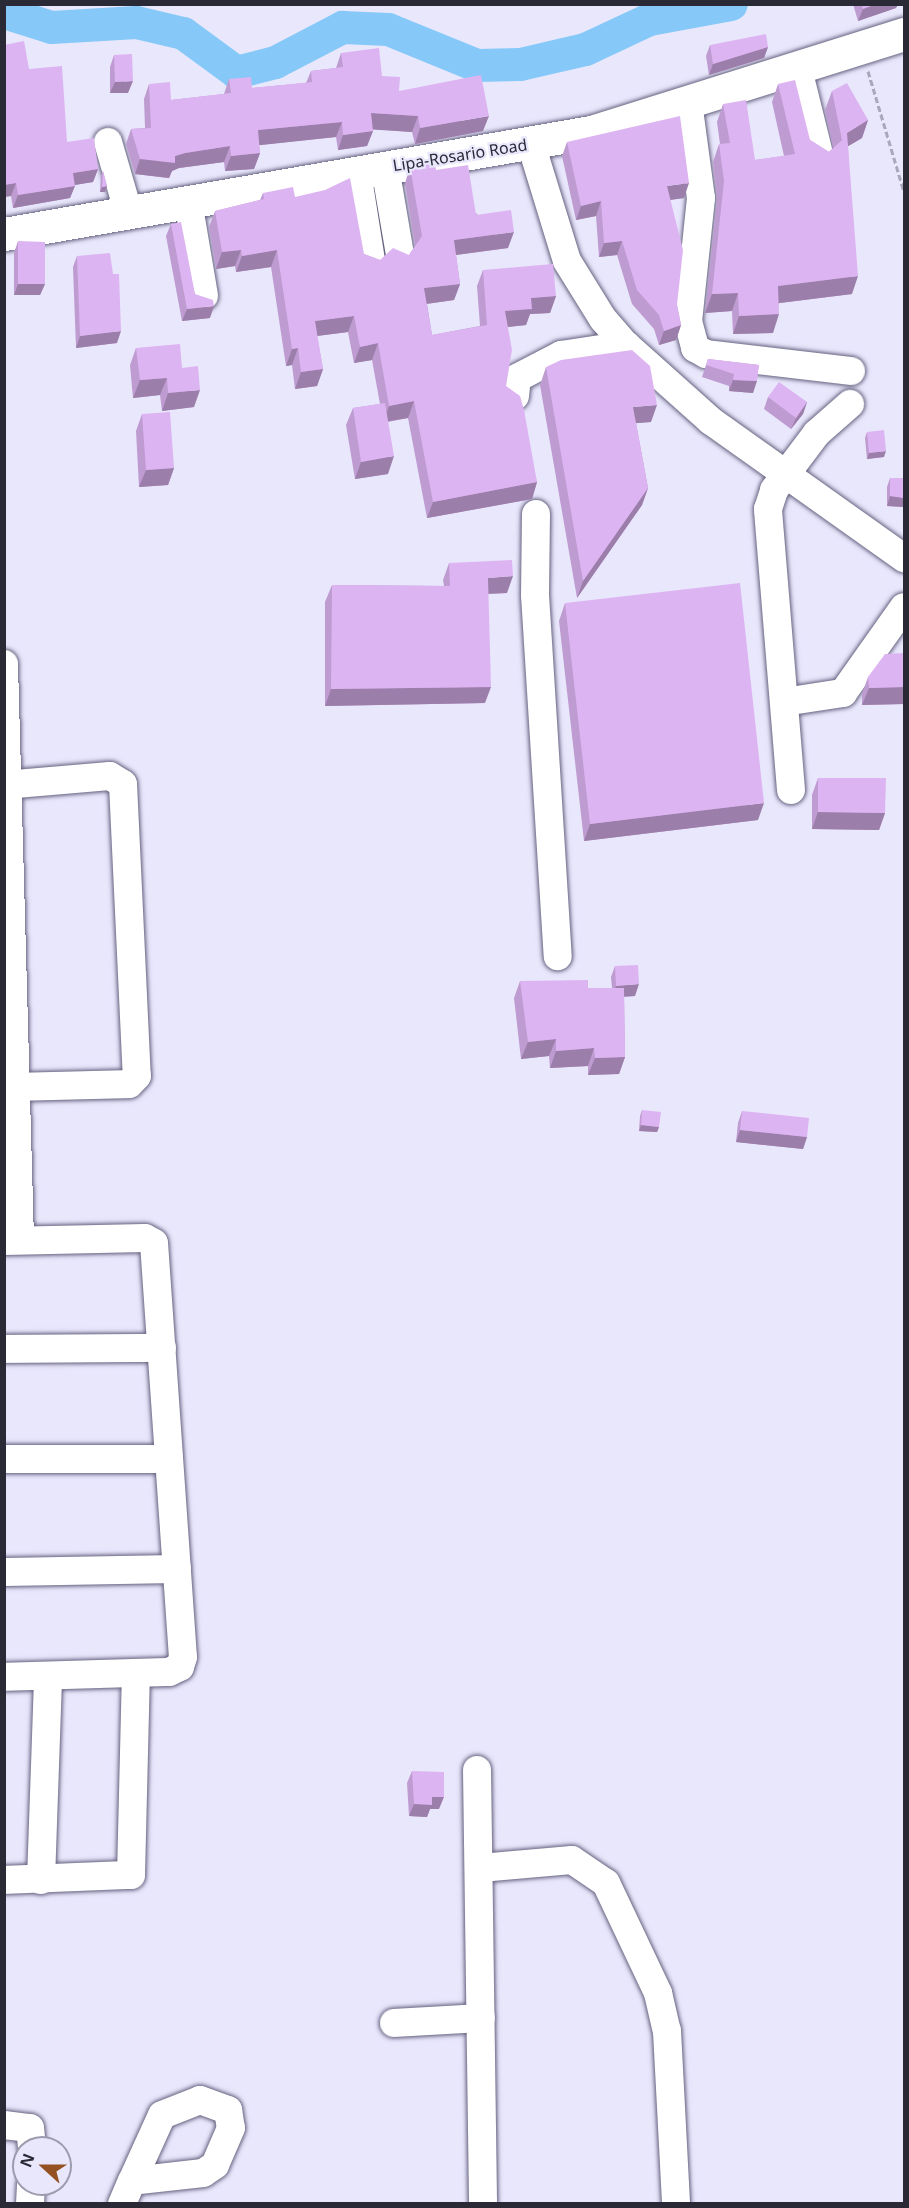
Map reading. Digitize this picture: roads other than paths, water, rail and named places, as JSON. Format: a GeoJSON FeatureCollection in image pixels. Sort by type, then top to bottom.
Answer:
{"type":"FeatureCollection","features":[{"type":"Feature","properties":{"kind":"main road","name":"Lipa-Rosario Road"},"geometry":{"type":"LineString","coordinates":[[4,234],[371,169],[531,144],[688,102],[863,50],[904,34]]}},
{"type":"Feature","properties":{"kind":"street"},"geometry":{"type":"LineString","coordinates":[[798,69],[819,154]]}},
{"type":"Feature","properties":{"kind":"street"},"geometry":{"type":"LineString","coordinates":[[688,102],[701,198],[688,321],[695,348],[706,354],[851,371]]}},
{"type":"Feature","properties":{"kind":"street"},"geometry":{"type":"LineString","coordinates":[[108,142],[128,211]]}},
{"type":"Feature","properties":{"kind":"street"},"geometry":{"type":"LineString","coordinates":[[531,144],[567,261],[626,345],[711,421],[904,558]]}},
{"type":"Feature","properties":{"kind":"street"},"geometry":{"type":"LineString","coordinates":[[371,169],[400,255]]}},
{"type":"Feature","properties":{"kind":"street"},"geometry":{"type":"LineString","coordinates":[[371,169],[371,260]]}},
{"type":"Feature","properties":{"kind":"street"},"geometry":{"type":"LineString","coordinates":[[188,201],[204,296]]}},
{"type":"Feature","properties":{"kind":"street"},"geometry":{"type":"LineString","coordinates":[[515,396],[517,378],[561,355],[626,345]]}},
{"type":"Feature","properties":{"kind":"street"},"geometry":{"type":"LineString","coordinates":[[791,790],[768,509],[786,473],[817,433],[850,404]]}},
{"type":"Feature","properties":{"kind":"street"},"geometry":{"type":"LineString","coordinates":[[536,514],[535,595],[558,956]]}},
{"type":"Feature","properties":{"kind":"street"},"geometry":{"type":"LineString","coordinates":[[784,702],[843,693],[892,640],[904,608]]}},
{"type":"Feature","properties":{"kind":"street"},"geometry":{"type":"LineString","coordinates":[[4,664],[17,1087],[12,1241],[150,1239],[162,1348],[182,1662],[176,1671],[4,1677]]}},
{"type":"Feature","properties":{"kind":"street"},"geometry":{"type":"LineString","coordinates":[[7,785],[110,776],[123,784],[137,1076],[129,1084],[17,1087]]}},
{"type":"Feature","properties":{"kind":"street"},"geometry":{"type":"LineString","coordinates":[[4,1349],[162,1348]]}},
{"type":"Feature","properties":{"kind":"street"},"geometry":{"type":"LineString","coordinates":[[4,1459],[169,1459]]}},
{"type":"Feature","properties":{"kind":"street"},"geometry":{"type":"LineString","coordinates":[[4,1572],[177,1569]]}},
{"type":"Feature","properties":{"kind":"street"},"geometry":{"type":"LineString","coordinates":[[4,1880],[123,1879],[134,1871],[136,1673]]}},
{"type":"Feature","properties":{"kind":"street"},"geometry":{"type":"LineString","coordinates":[[41,1880],[48,1677]]}},
{"type":"Feature","properties":{"kind":"street"},"geometry":{"type":"LineString","coordinates":[[477,1770],[483,2204]]}},
{"type":"Feature","properties":{"kind":"street"},"geometry":{"type":"LineString","coordinates":[[480,1868],[572,1860],[606,1883],[658,1993],[667,2031],[676,2204]]}},
{"type":"Feature","properties":{"kind":"street"},"geometry":{"type":"LineString","coordinates":[[394,2023],[482,2018]]}},
{"type":"Feature","properties":{"kind":"street"},"geometry":{"type":"LineString","coordinates":[[4,2125],[30,2128],[31,2136]]}},
{"type":"Feature","properties":{"kind":"waterway"},"geometry":{"type":"LineString","coordinates":[[4,12],[51,27],[136,22],[183,33],[236,72],[275,62],[342,27],[388,29],[476,65],[520,64],[585,49],[649,19],[731,4]]}}]}
